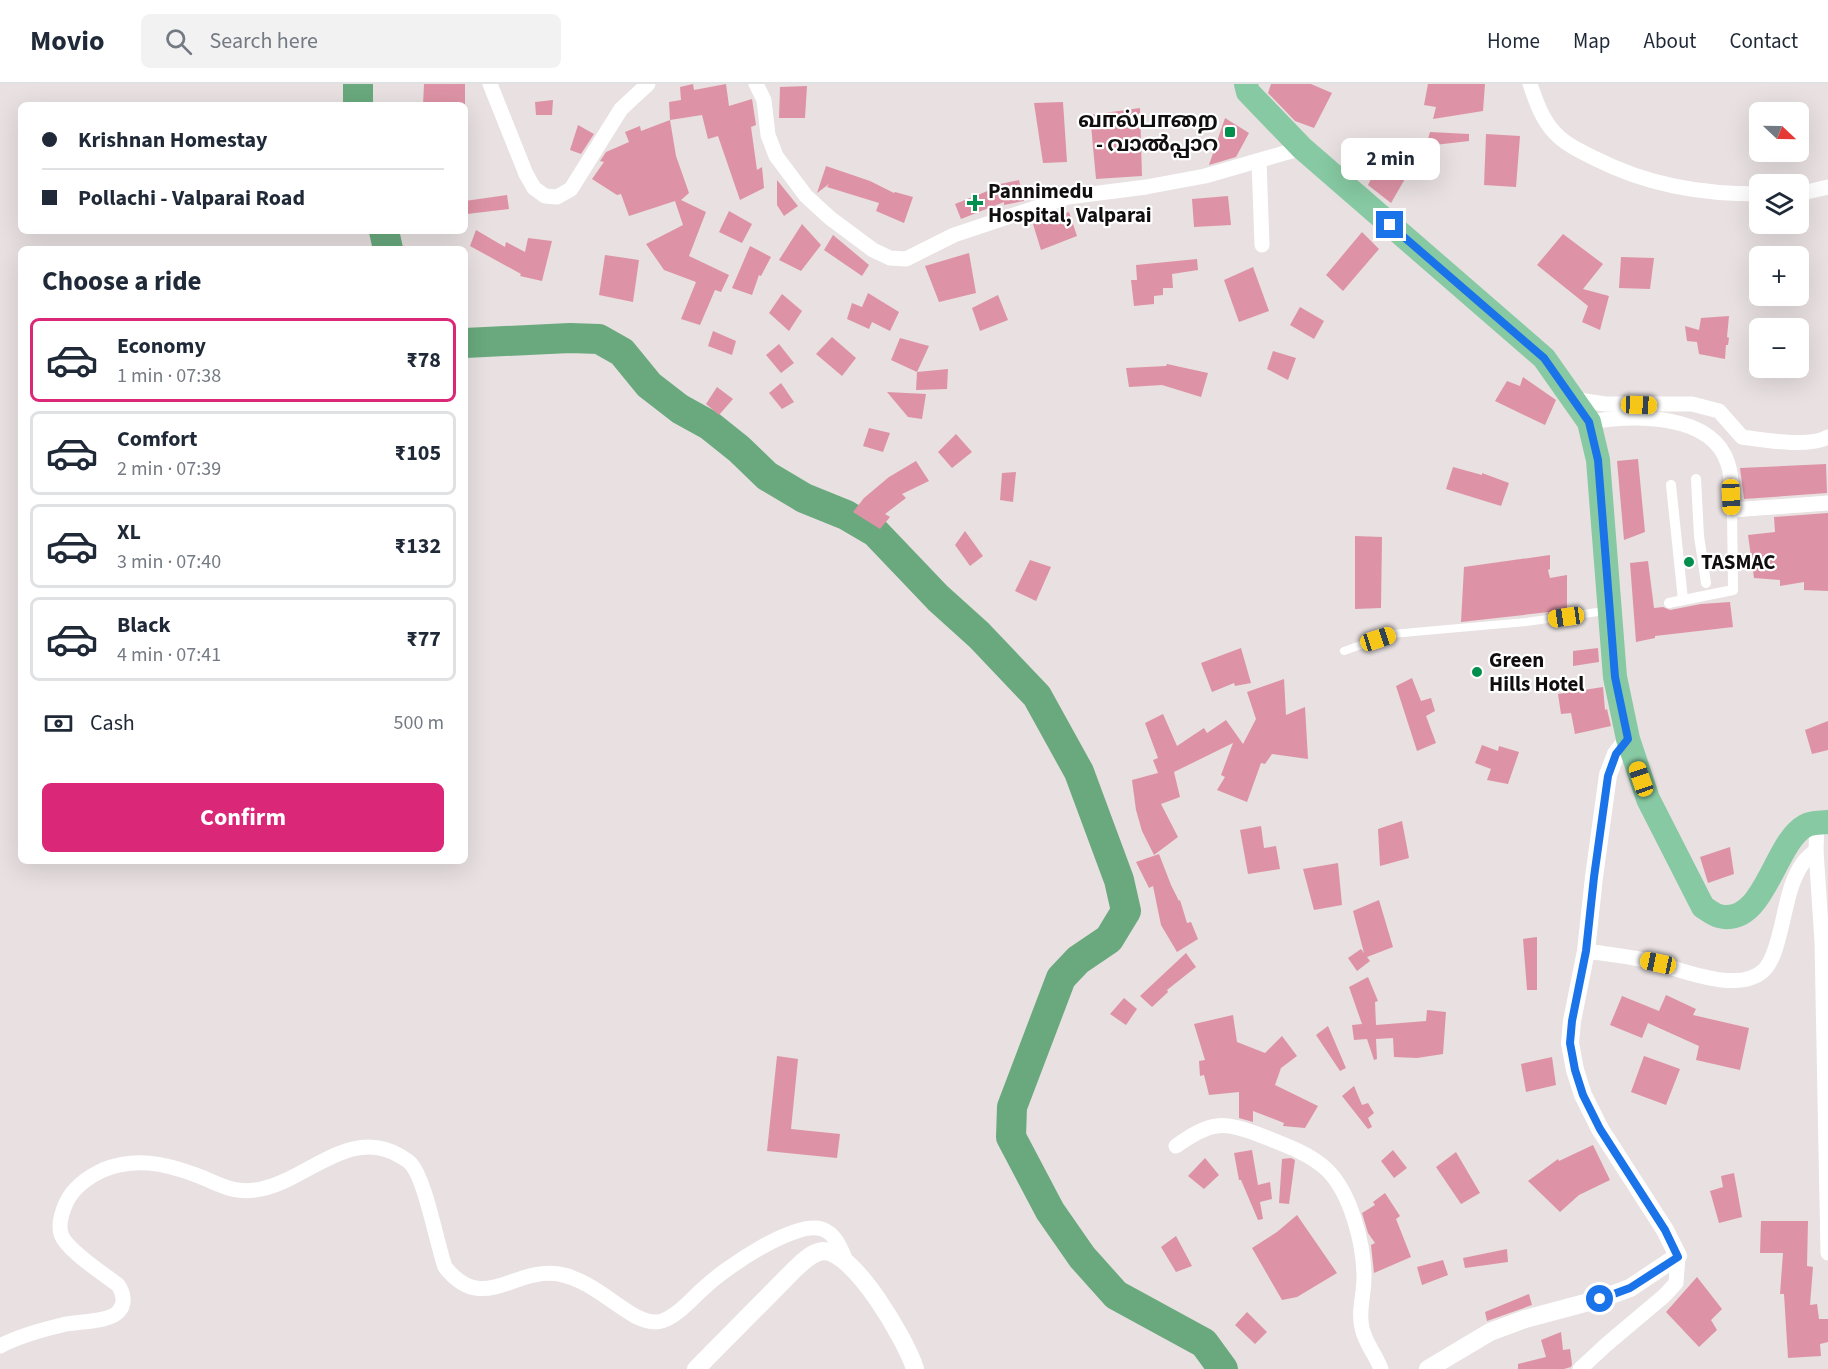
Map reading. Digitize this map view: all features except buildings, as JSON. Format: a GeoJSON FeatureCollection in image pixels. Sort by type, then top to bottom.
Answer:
{"type":"FeatureCollection","features":[{"type":"Feature","properties":{"kind":"main road"},"geometry":{"type":"LineString","coordinates":[[1246,84],[1248,92],[1302,148],[1544,358],[1589,422],[1598,460],[1615,677],[1628,739],[1648,799],[1703,907],[1719,916],[1734,916],[1750,908],[1785,848],[1799,831],[1806,825],[1823,822]]}},
{"type":"Feature","properties":{"kind":"street"},"geometry":{"type":"LineString","coordinates":[[490,84],[526,174],[534,188],[545,196],[557,197],[571,189],[621,109],[648,84]]}},
{"type":"Feature","properties":{"kind":"street"},"geometry":{"type":"LineString","coordinates":[[756,84],[764,100],[768,135],[776,156],[806,196],[830,218],[873,250],[890,258],[906,259],[954,235],[1068,197],[1146,187],[1205,176],[1302,148]]}},
{"type":"Feature","properties":{"kind":"street"},"geometry":{"type":"LineString","coordinates":[[1530,84],[1540,111],[1554,133],[1574,148],[1605,164],[1656,183],[1701,191],[1749,193]]}},
{"type":"Feature","properties":{"kind":"street"},"geometry":{"type":"LineString","coordinates":[[1259,161],[1262,245]]}},
{"type":"Feature","properties":{"kind":"street"},"geometry":{"type":"LineString","coordinates":[[1809,191],[1828,187]]}},
{"type":"Feature","properties":{"kind":"street"},"geometry":{"type":"LineString","coordinates":[[1572,399],[1605,404],[1692,404],[1719,411],[1742,437],[1795,442],[1828,437]]}},
{"type":"Feature","properties":{"kind":"street"},"geometry":{"type":"LineString","coordinates":[[1589,422],[1606,419],[1663,420],[1704,432],[1716,444],[1728,463],[1732,510],[1733,590],[1683,600],[1671,485]]}},
{"type":"Feature","properties":{"kind":"street"},"geometry":{"type":"LineString","coordinates":[[1696,479],[1699,536],[1706,583]]}},
{"type":"Feature","properties":{"kind":"street"},"geometry":{"type":"LineString","coordinates":[[1732,510],[1828,503]]}},
{"type":"Feature","properties":{"kind":"street"},"geometry":{"type":"LineString","coordinates":[[1580,1369],[1676,1283],[1678,1257],[1665,1230],[1600,1129],[1583,1095],[1570,1043],[1586,951],[1608,776],[1616,754],[1628,739]]}},
{"type":"Feature","properties":{"kind":"street"},"geometry":{"type":"LineString","coordinates":[[1823,822],[1816,850],[1822,942],[1828,1253]]}},
{"type":"Feature","properties":{"kind":"street"},"geometry":{"type":"LineString","coordinates":[[1586,951],[1653,962],[1700,976],[1729,981],[1747,980],[1764,971],[1773,956],[1794,881],[1803,863],[1816,850]]}},
{"type":"Feature","properties":{"kind":"street"},"geometry":{"type":"LineString","coordinates":[[1176,1146],[1206,1128],[1222,1124],[1234,1125],[1299,1152],[1326,1169],[1346,1200],[1355,1222],[1364,1276],[1362,1328],[1381,1369]]}},
{"type":"Feature","properties":{"kind":"street"},"geometry":{"type":"LineString","coordinates":[[0,1346],[65,1324],[112,1316],[120,1311],[123,1291],[70,1247],[61,1235],[60,1222],[66,1202],[77,1188],[92,1175],[125,1162],[144,1162],[171,1167],[229,1189],[244,1192],[264,1189],[353,1148],[369,1146],[385,1149],[411,1163],[419,1178],[445,1267],[453,1278],[465,1286],[481,1290],[539,1274],[573,1277],[646,1321],[660,1322],[675,1314],[726,1269],[792,1232],[810,1228],[822,1229],[836,1240],[846,1261]]}},
{"type":"Feature","properties":{"kind":"street"},"geometry":{"type":"LineString","coordinates":[[696,1369],[796,1268],[814,1253],[825,1251],[846,1261],[858,1273],[902,1338],[915,1369]]}},
{"type":"Feature","properties":{"kind":"street"},"geometry":{"type":"LineString","coordinates":[[1428,1369],[1490,1332],[1525,1319],[1600,1299],[1630,1288],[1678,1257]]}},
{"type":"Feature","properties":{"kind":"lane"},"geometry":{"type":"LineString","coordinates":[[1344,651],[1392,634],[1526,622],[1610,610]]}},
{"type":"Feature","properties":{"kind":"waterway"},"geometry":{"type":"LineString","coordinates":[[358,84],[358,102]]}},
{"type":"Feature","properties":{"kind":"waterway"},"geometry":{"type":"LineString","coordinates":[[385,234],[387,246]]}},
{"type":"Feature","properties":{"kind":"waterway"},"geometry":{"type":"LineString","coordinates":[[468,343],[570,338],[599,339],[622,352],[649,385],[680,409],[709,425],[767,476],[804,498],[846,515],[875,532],[1037,696],[1079,772],[1119,880],[1126,911],[1109,939],[1078,960],[1061,978],[1012,1107],[1011,1137],[1050,1211],[1082,1257],[1116,1295],[1204,1343],[1223,1369]]}},
{"type":"Feature","properties":{"kind":"place","name":"வால்பாறை - വാൽപ്പാറ"},"geometry":{"type":"Point","coordinates":[1230,132]}},
{"type":"Feature","properties":{"kind":"place","name":"Pannimedu Hospital, Valparai"},"geometry":{"type":"Point","coordinates":[975,203]}},
{"type":"Feature","properties":{"kind":"place","name":"TASMAC"},"geometry":{"type":"Point","coordinates":[1689,562]}},
{"type":"Feature","properties":{"kind":"place","name":"Green Hills Hotel"},"geometry":{"type":"Point","coordinates":[1477,672]}},
{"type":"Feature","properties":{"kind":"route"},"geometry":{"type":"LineString","coordinates":[[1390,225],[1544,358],[1589,422],[1598,460],[1615,677],[1628,739],[1616,754],[1608,776],[1586,951],[1570,1043],[1583,1095],[1600,1129],[1665,1230],[1678,1257],[1630,1288],[1600,1299]]}}]}
